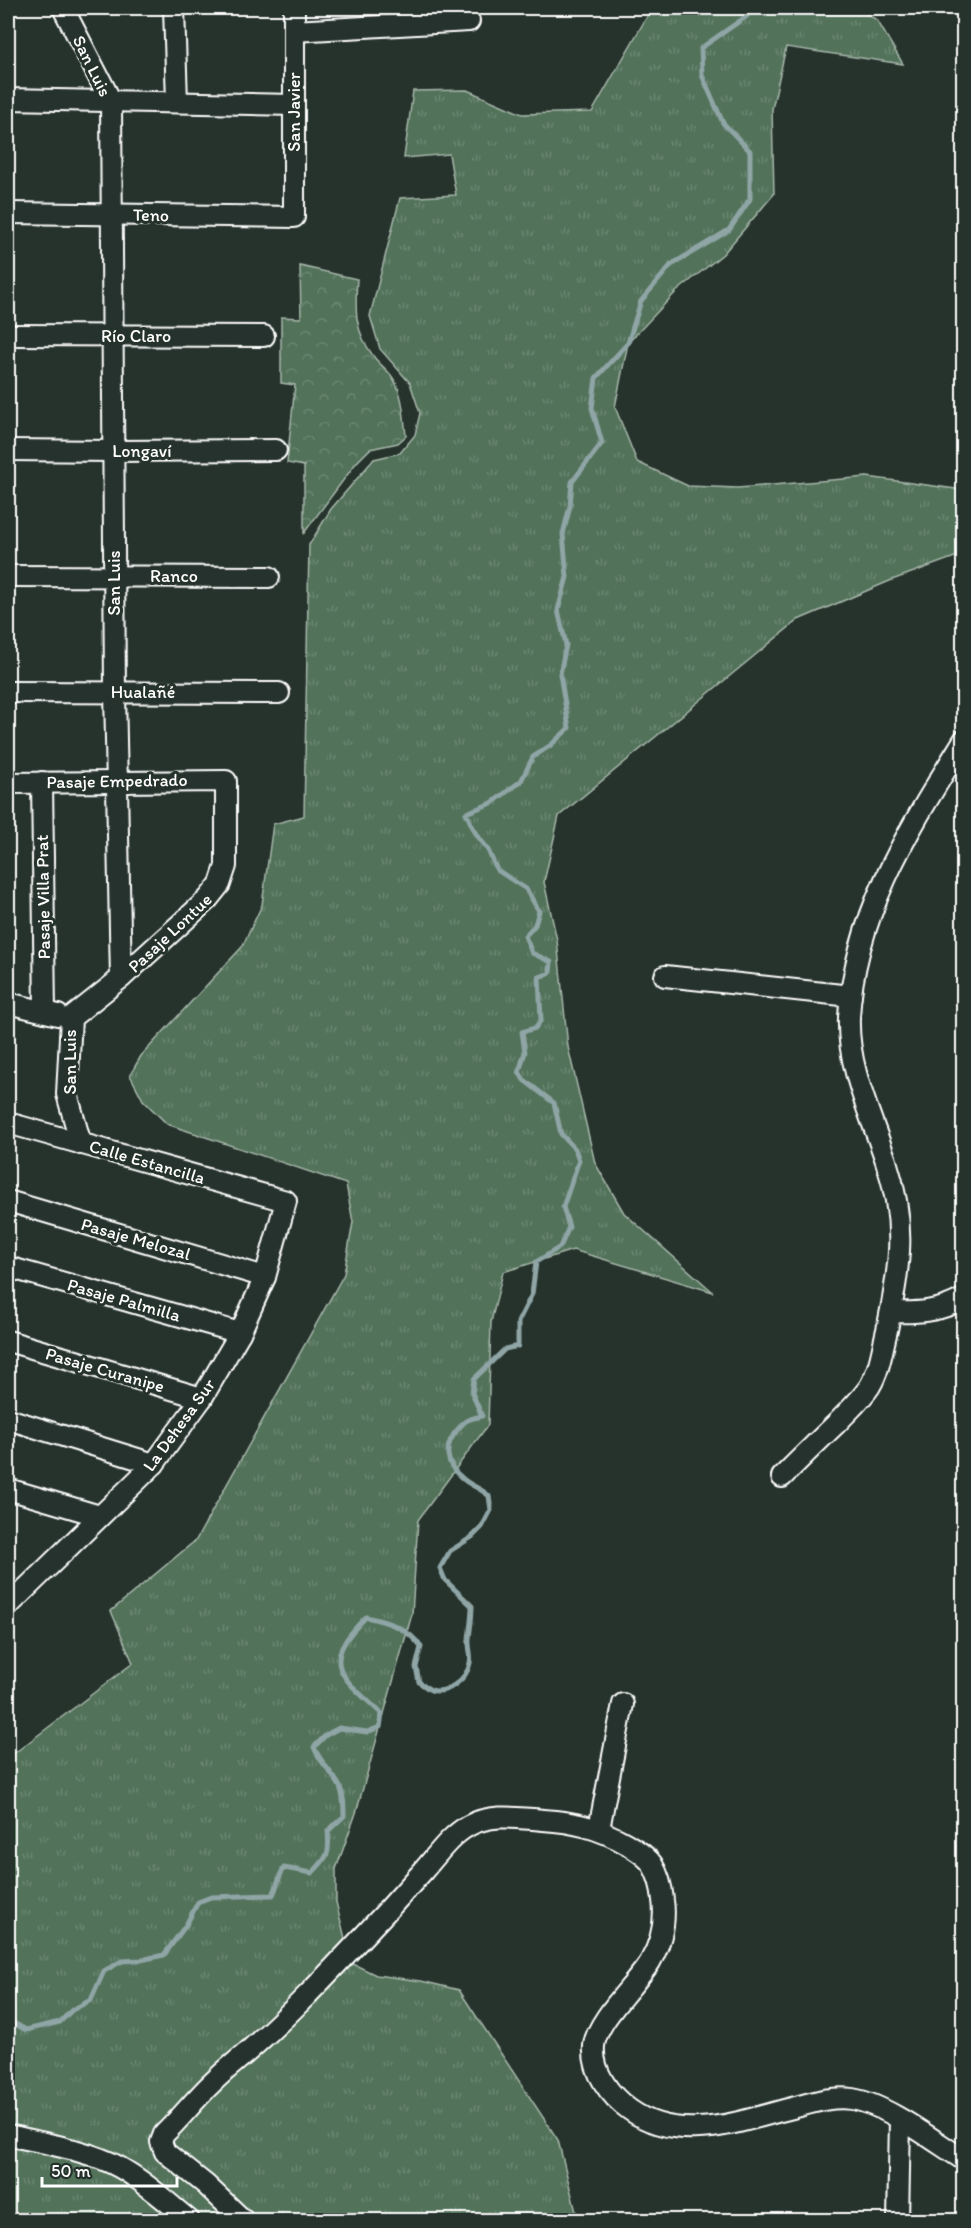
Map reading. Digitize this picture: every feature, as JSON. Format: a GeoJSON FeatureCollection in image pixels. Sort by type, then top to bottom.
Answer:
{"type":"FeatureCollection","features":[{"type":"Feature","properties":{"kind":"street","name":"San Luis"},"geometry":{"type":"LineString","coordinates":[[63,8],[111,101],[115,692],[121,978],[71,1018],[68,1094],[81,1144]]}},
{"type":"Feature","properties":{"kind":"street"},"geometry":{"type":"LineString","coordinates":[[174,8],[177,102]]}},
{"type":"Feature","properties":{"kind":"street","name":"San Javier"},"geometry":{"type":"LineString","coordinates":[[294,8],[294,217]]}},
{"type":"Feature","properties":{"kind":"street"},"geometry":{"type":"LineString","coordinates":[[294,31],[410,16],[469,21]]}},
{"type":"Feature","properties":{"kind":"street"},"geometry":{"type":"LineString","coordinates":[[8,99],[294,105]]}},
{"type":"Feature","properties":{"kind":"street","name":"Teno"},"geometry":{"type":"LineString","coordinates":[[8,213],[294,217]]}},
{"type":"Feature","properties":{"kind":"street","name":"Río Claro"},"geometry":{"type":"LineString","coordinates":[[8,335],[264,336]]}},
{"type":"Feature","properties":{"kind":"street","name":"Longaví"},"geometry":{"type":"LineString","coordinates":[[8,450],[114,452],[276,450]]}},
{"type":"Feature","properties":{"kind":"street","name":"Ranco"},"geometry":{"type":"LineString","coordinates":[[8,576],[268,577]]}},
{"type":"Feature","properties":{"kind":"street","name":"Hualañé"},"geometry":{"type":"LineString","coordinates":[[8,692],[279,693]]}},
{"type":"Feature","properties":{"kind":"street"},"geometry":{"type":"LineString","coordinates":[[782,1477],[857,1403],[870,1387],[878,1371],[899,1270],[900,1221],[893,1181],[853,1058],[849,1018],[851,996],[863,940],[883,883],[910,827],[963,740]]}},
{"type":"Feature","properties":{"kind":"street","name":"Pasaje Empedrado"},"geometry":{"type":"LineString","coordinates":[[8,783],[226,781]]}},
{"type":"Feature","properties":{"kind":"street","name":"Pasaje Lontue"},"geometry":{"type":"LineString","coordinates":[[121,978],[208,899],[220,884],[226,866],[226,781]]}},
{"type":"Feature","properties":{"kind":"street","name":"Pasaje Villa Prat"},"geometry":{"type":"LineString","coordinates":[[42,782],[45,1012]]}},
{"type":"Feature","properties":{"kind":"street"},"geometry":{"type":"LineString","coordinates":[[665,976],[851,996]]}},
{"type":"Feature","properties":{"kind":"street"},"geometry":{"type":"LineString","coordinates":[[8,1004],[71,1018]]}},
{"type":"Feature","properties":{"kind":"street","name":"Calle Estancilla"},"geometry":{"type":"LineString","coordinates":[[8,1123],[286,1202]]}},
{"type":"Feature","properties":{"kind":"street","name":"Pasaje Melozal"},"geometry":{"type":"LineString","coordinates":[[8,1201],[265,1277]]}},
{"type":"Feature","properties":{"kind":"street","name":"La Dehesa Sur"},"geometry":{"type":"LineString","coordinates":[[8,1606],[154,1464],[202,1398],[240,1333],[265,1277],[286,1202]]}},
{"type":"Feature","properties":{"kind":"street","name":"Pasaje Palmilla"},"geometry":{"type":"LineString","coordinates":[[8,1267],[240,1333]]}},
{"type":"Feature","properties":{"kind":"street"},"geometry":{"type":"LineString","coordinates":[[891,1312],[929,1311],[942,1308],[963,1298]]}},
{"type":"Feature","properties":{"kind":"street","name":"Pasaje Curanipe"},"geometry":{"type":"LineString","coordinates":[[8,1341],[202,1398]]}},
{"type":"Feature","properties":{"kind":"street"},"geometry":{"type":"LineString","coordinates":[[8,1419],[154,1464]]}},
{"type":"Feature","properties":{"kind":"street"},"geometry":{"type":"LineString","coordinates":[[8,1490],[99,1516]]}},
{"type":"Feature","properties":{"kind":"street"},"geometry":{"type":"LineString","coordinates":[[599,1829],[622,1704]]}},
{"type":"Feature","properties":{"kind":"street"},"geometry":{"type":"LineString","coordinates":[[243,2220],[162,2148],[161,2142],[164,2134],[195,2100],[303,1999],[464,1828],[481,1820],[500,1818],[574,1822],[599,1829],[642,1853],[652,1864],[664,1910],[661,1936],[651,1960],[600,2028],[594,2052],[597,2068],[607,2087],[629,2109],[650,2121],[687,2130],[718,2126],[835,2098],[849,2099],[870,2104],[900,2120],[963,2160]]}},
{"type":"Feature","properties":{"kind":"street"},"geometry":{"type":"LineString","coordinates":[[898,2220],[900,2120]]}},
{"type":"Feature","properties":{"kind":"street"},"geometry":{"type":"LineString","coordinates":[[8,2135],[68,2148],[119,2167],[189,2220]]}},
{"type":"Feature","properties":{"kind":"green space"},"geometry":{"type":"Polygon","coordinates":[[[652,8],[856,8],[877,20],[903,64],[786,47],[772,109],[774,194],[723,254],[676,292],[628,343],[615,407],[637,462],[688,486],[738,488],[867,477],[963,490],[963,554],[892,580],[798,620],[559,816],[544,882],[557,940],[568,1047],[595,1163],[624,1213],[713,1292],[573,1250],[503,1272],[491,1322],[488,1425],[418,1520],[412,1614],[356,1813],[336,1869],[336,1902],[351,1963],[376,1975],[421,1981],[459,1990],[558,2140],[578,2220],[8,2220],[8,1758],[133,1663],[111,1611],[196,1540],[344,1274],[353,1222],[346,1184],[167,1124],[143,1100],[130,1075],[141,1056],[242,947],[262,905],[273,824],[304,816],[309,545],[331,509],[374,459],[400,453],[415,435],[420,413],[410,383],[380,349],[370,316],[400,198],[456,195],[449,154],[404,158],[413,91],[467,90],[522,114],[592,112],[652,8]]]}},
{"type":"Feature","properties":{"kind":"green space"},"geometry":{"type":"Polygon","coordinates":[[[300,266],[357,279],[356,310],[359,329],[367,347],[396,384],[406,436],[398,443],[370,449],[356,463],[304,533],[304,466],[287,463],[295,385],[281,383],[281,317],[301,318],[300,266]]]}},
{"type":"Feature","properties":{"kind":"waterway"},"geometry":{"type":"LineString","coordinates":[[8,2020],[26,2030],[60,2022],[72,2010],[91,2000],[104,1971],[122,1961],[164,1955],[186,1925],[198,1902],[211,1897],[273,1895],[284,1868],[312,1873],[322,1863],[329,1845],[328,1831],[344,1816],[344,1805],[340,1787],[314,1747],[326,1735],[339,1728],[367,1732],[380,1727],[382,1714],[346,1679],[339,1659],[342,1647],[366,1617],[396,1626],[416,1640],[421,1647],[416,1667],[419,1682],[431,1690],[450,1688],[461,1680],[468,1669],[472,1606],[445,1580],[440,1568],[450,1551],[472,1537],[482,1527],[491,1510],[489,1496],[456,1473],[449,1461],[448,1448],[453,1435],[464,1422],[482,1416],[472,1393],[474,1379],[505,1349],[518,1346],[518,1322],[532,1294],[536,1262],[560,1247],[569,1227],[563,1207],[579,1160],[575,1149],[561,1134],[554,1103],[524,1080],[519,1072],[525,1052],[522,1032],[535,1028],[541,1020],[539,977],[550,973],[551,962],[532,953],[525,936],[535,925],[539,911],[526,889],[497,870],[466,813],[492,803],[521,781],[533,757],[551,745],[569,728],[560,674],[566,645],[558,610],[567,577],[563,534],[570,506],[572,482],[602,443],[592,408],[596,378],[628,343],[641,301],[671,265],[729,230],[750,199],[750,151],[723,123],[702,75],[701,48],[747,16],[748,8]]}}]}
